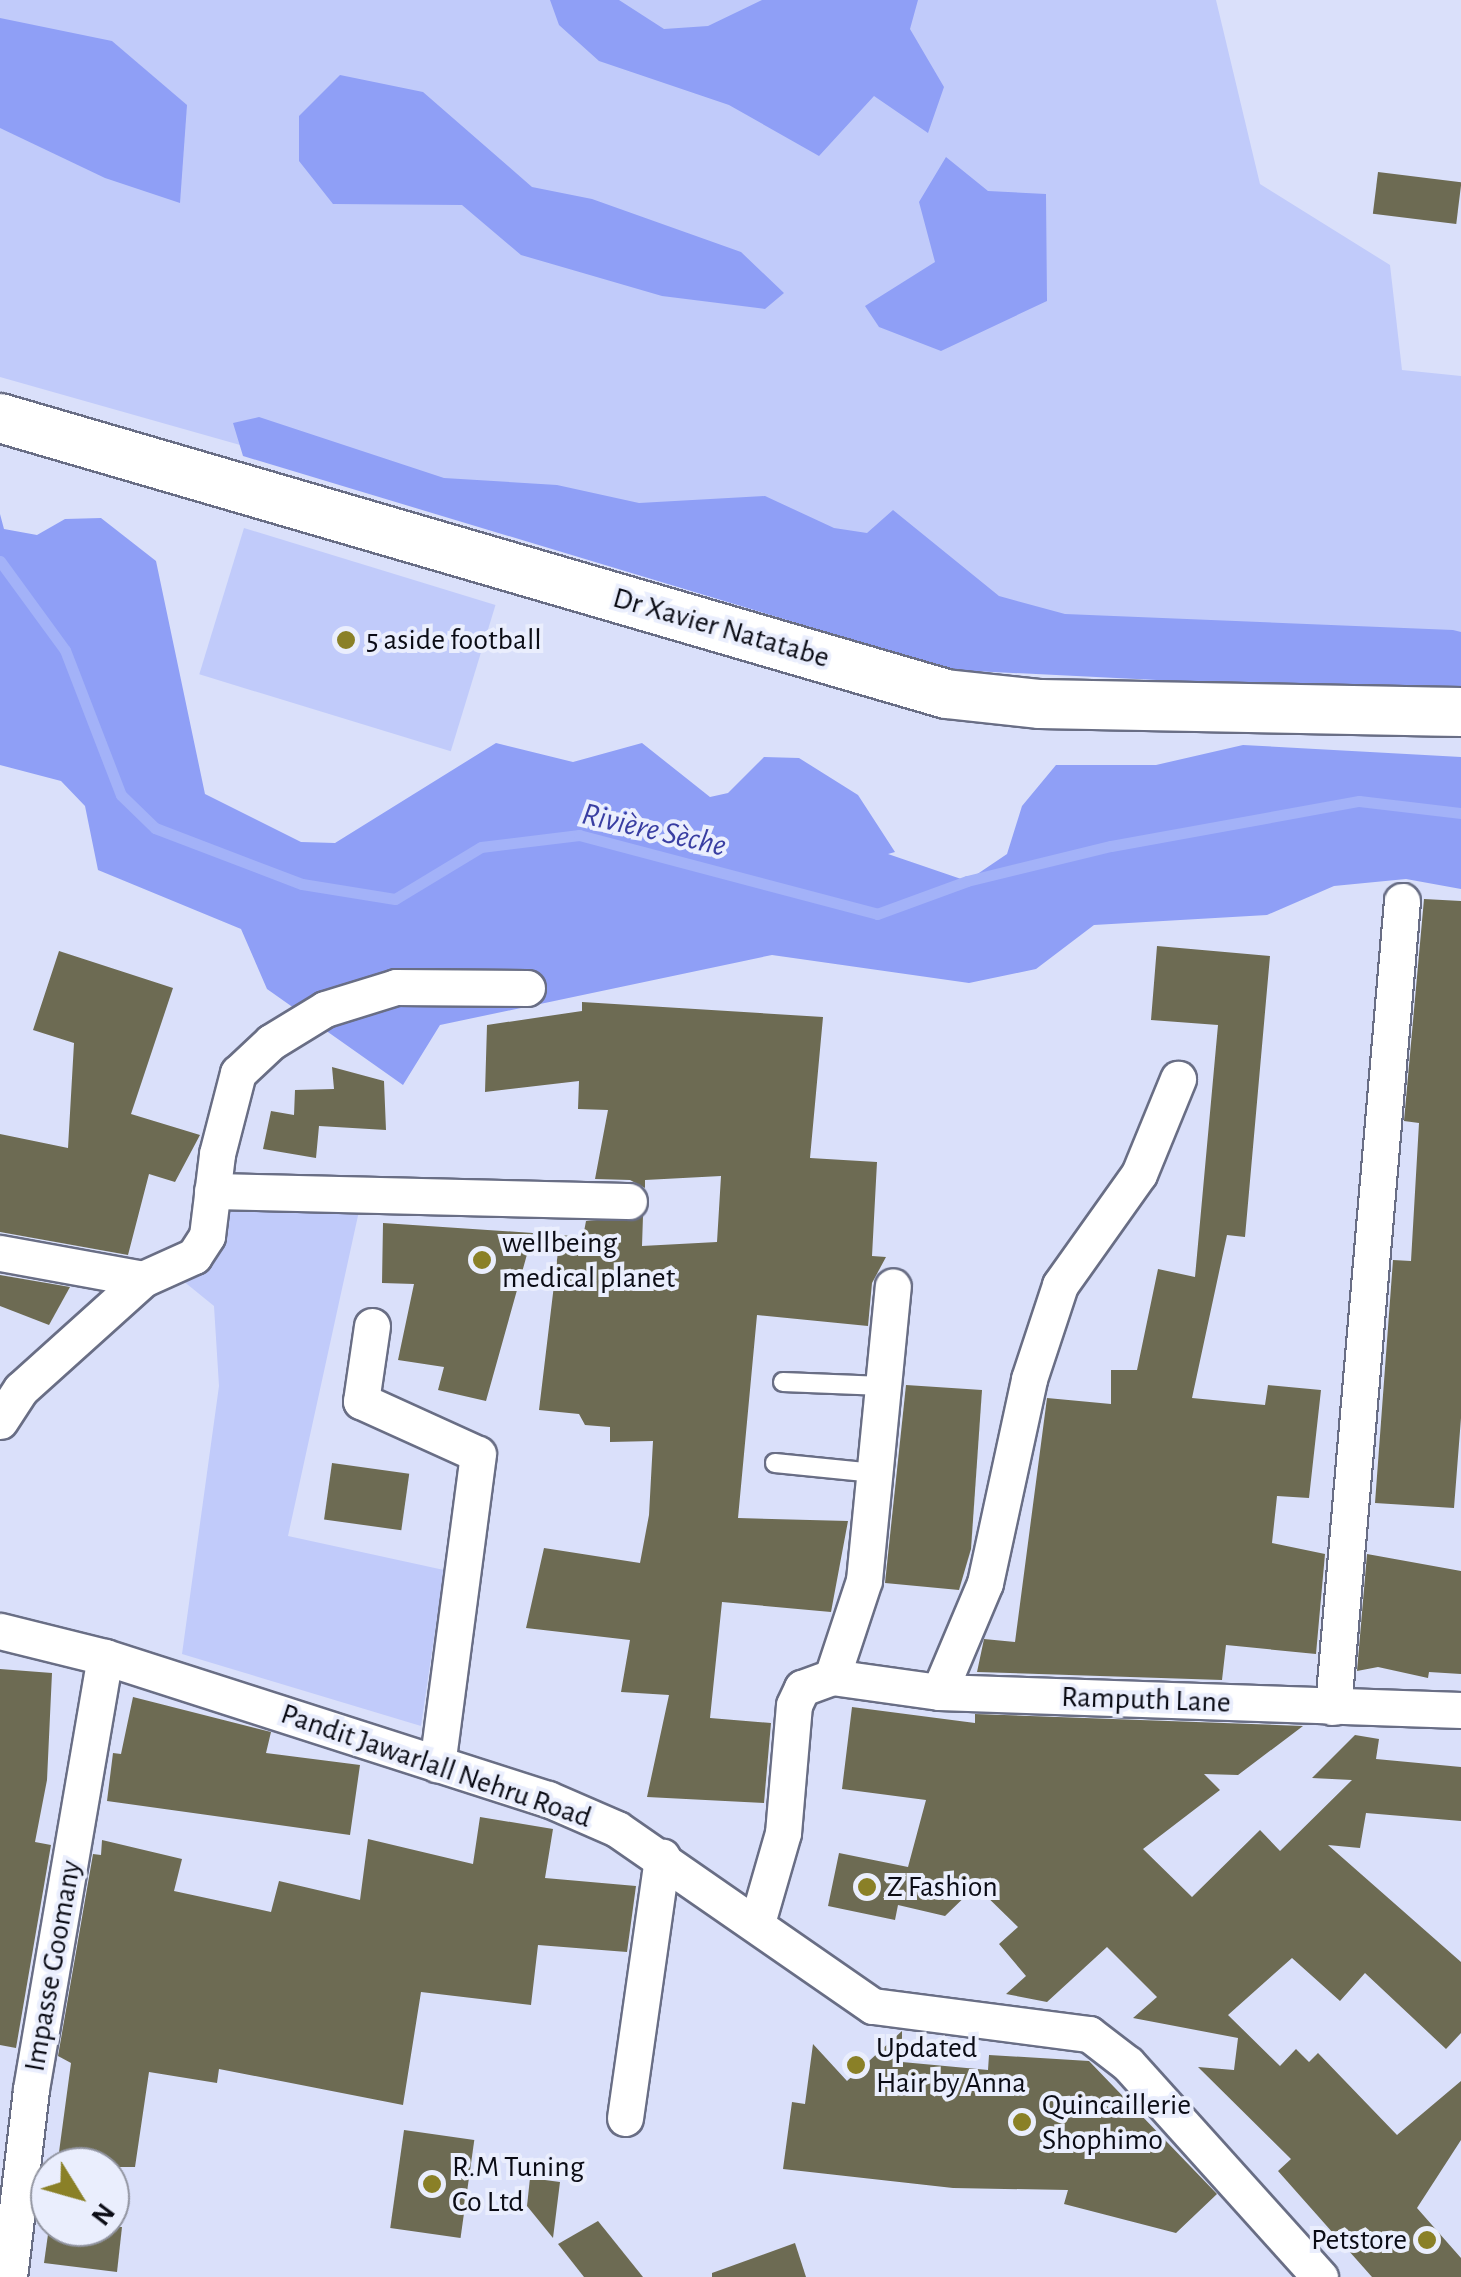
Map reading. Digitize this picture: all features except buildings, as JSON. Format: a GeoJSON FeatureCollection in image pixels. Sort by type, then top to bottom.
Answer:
{"type":"FeatureCollection","features":[{"type":"Feature","properties":{"kind":"main road","name":"Dr Xavier Natatabe"},"geometry":{"type":"LineString","coordinates":[[0,418],[946,694],[1040,704],[1461,712]]}},
{"type":"Feature","properties":{"kind":"street"},"geometry":{"type":"LineString","coordinates":[[1333,1707],[1402,901]]}},
{"type":"Feature","properties":{"kind":"street"},"geometry":{"type":"LineString","coordinates":[[0,1421],[21,1389],[143,1279],[194,1256],[206,1236],[238,1073],[271,1042],[325,1010],[396,987],[527,988]]}},
{"type":"Feature","properties":{"kind":"street"},"geometry":{"type":"LineString","coordinates":[[938,1692],[986,1583],[1029,1378],[1060,1285],[1139,1174],[1178,1078]]}},
{"type":"Feature","properties":{"kind":"street"},"geometry":{"type":"LineString","coordinates":[[212,1191],[629,1201]]}},
{"type":"Feature","properties":{"kind":"street"},"geometry":{"type":"LineString","coordinates":[[0,1253],[143,1279]]}},
{"type":"Feature","properties":{"kind":"street"},"geometry":{"type":"LineString","coordinates":[[757,1922],[783,1833],[794,1706],[802,1688],[832,1677],[864,1580],[893,1286]]}},
{"type":"Feature","properties":{"kind":"street"},"geometry":{"type":"LineString","coordinates":[[372,1326],[361,1401],[478,1454],[438,1764]]}},
{"type":"Feature","properties":{"kind":"street","name":"Pandit Jawarlall Nehru Road"},"geometry":{"type":"LineString","coordinates":[[0,1632],[104,1657],[548,1799],[662,1857],[873,2006],[1089,2034],[1128,2064],[1320,2277]]}},
{"type":"Feature","properties":{"kind":"street","name":"Impasse Goomany"},"geometry":{"type":"LineString","coordinates":[[9,2277],[16,2092],[104,1657]]}},
{"type":"Feature","properties":{"kind":"street","name":"Ramputh Lane"},"geometry":{"type":"LineString","coordinates":[[832,1677],[938,1692],[1461,1710]]}},
{"type":"Feature","properties":{"kind":"street"},"geometry":{"type":"LineString","coordinates":[[625,2118],[662,1857]]}},
{"type":"Feature","properties":{"kind":"lane"},"geometry":{"type":"LineString","coordinates":[[783,1382],[883,1386]]}},
{"type":"Feature","properties":{"kind":"lane"},"geometry":{"type":"LineString","coordinates":[[775,1463],[875,1473]]}},
{"type":"Feature","properties":{"kind":"shaded area"},"geometry":{"type":"Polygon","coordinates":[[[0,0],[1216,0],[1260,184],[1390,265],[1402,370],[1461,376],[1461,670],[966,651],[0,377],[0,0]]]}},
{"type":"Feature","properties":{"kind":"shaded area"},"geometry":{"type":"Polygon","coordinates":[[[550,0],[619,0],[664,29],[708,26],[762,0],[918,0],[910,29],[944,87],[928,133],[874,96],[819,156],[729,105],[599,61],[559,25],[550,0]]]}},
{"type":"Feature","properties":{"kind":"shaded area"},"geometry":{"type":"Polygon","coordinates":[[[0,18],[112,41],[187,105],[180,203],[105,178],[0,128],[0,18]]]}},
{"type":"Feature","properties":{"kind":"shaded area"},"geometry":{"type":"Polygon","coordinates":[[[340,75],[423,92],[532,187],[592,199],[741,252],[784,293],[765,309],[662,296],[521,255],[462,205],[333,204],[299,161],[299,116],[340,75]]]}},
{"type":"Feature","properties":{"kind":"shaded area"},"geometry":{"type":"Polygon","coordinates":[[[946,157],[988,191],[1046,194],[1047,301],[941,351],[879,327],[865,306],[935,262],[919,202],[946,157]]]}},
{"type":"Feature","properties":{"kind":"shaded area"},"geometry":{"type":"Polygon","coordinates":[[[259,417],[444,478],[557,485],[639,503],[765,496],[834,528],[867,533],[893,510],[999,596],[1065,614],[1453,630],[1461,632],[1461,695],[953,670],[243,456],[233,423],[259,417]]]}},
{"type":"Feature","properties":{"kind":"shaded area"},"geometry":{"type":"Polygon","coordinates":[[[0,514],[4,529],[37,535],[65,519],[101,518],[156,561],[205,794],[301,842],[335,843],[496,743],[573,762],[642,743],[710,797],[728,793],[764,757],[799,758],[858,795],[895,852],[888,854],[967,881],[1007,854],[1022,806],[1056,765],[1156,765],[1243,745],[1461,757],[1461,889],[1406,879],[1334,886],[1267,915],[1094,925],[1036,969],[969,983],[772,955],[440,1025],[403,1085],[267,989],[241,929],[98,870],[85,806],[61,781],[0,765],[0,514]]]}},
{"type":"Feature","properties":{"kind":"shaded area","name":"5 aside football"},"geometry":{"type":"Polygon","coordinates":[[[244,528],[496,605],[451,751],[199,674],[244,528]]]}},
{"type":"Feature","properties":{"kind":"shaded area"},"geometry":{"type":"Polygon","coordinates":[[[224,1202],[359,1211],[288,1536],[444,1570],[421,1726],[182,1654],[219,1386],[214,1306],[166,1267],[224,1202]]]}},
{"type":"Feature","properties":{"kind":"waterway","name":"Rivière Sèche"},"geometry":{"type":"LineString","coordinates":[[0,561],[65,650],[121,795],[155,828],[302,884],[395,899],[481,847],[579,835],[877,914],[967,881],[1111,846],[1359,801],[1461,813]]}},
{"type":"Feature","properties":{"kind":"place","name":"5 aside football"},"geometry":{"type":"Point","coordinates":[346,640]}},
{"type":"Feature","properties":{"kind":"place","name":"wellbeing medical planet"},"geometry":{"type":"Point","coordinates":[482,1260]}},
{"type":"Feature","properties":{"kind":"place","name":"Z Fashion"},"geometry":{"type":"Point","coordinates":[867,1887]}},
{"type":"Feature","properties":{"kind":"place","name":"Updated Hair by Anna"},"geometry":{"type":"Point","coordinates":[856,2065]}},
{"type":"Feature","properties":{"kind":"place","name":"Quincaillerie Shophimo"},"geometry":{"type":"Point","coordinates":[1022,2122]}},
{"type":"Feature","properties":{"kind":"place","name":"R.M Tuning Co Ltd"},"geometry":{"type":"Point","coordinates":[432,2184]}},
{"type":"Feature","properties":{"kind":"place","name":"Petstore"},"geometry":{"type":"Point","coordinates":[1427,2240]}}]}
